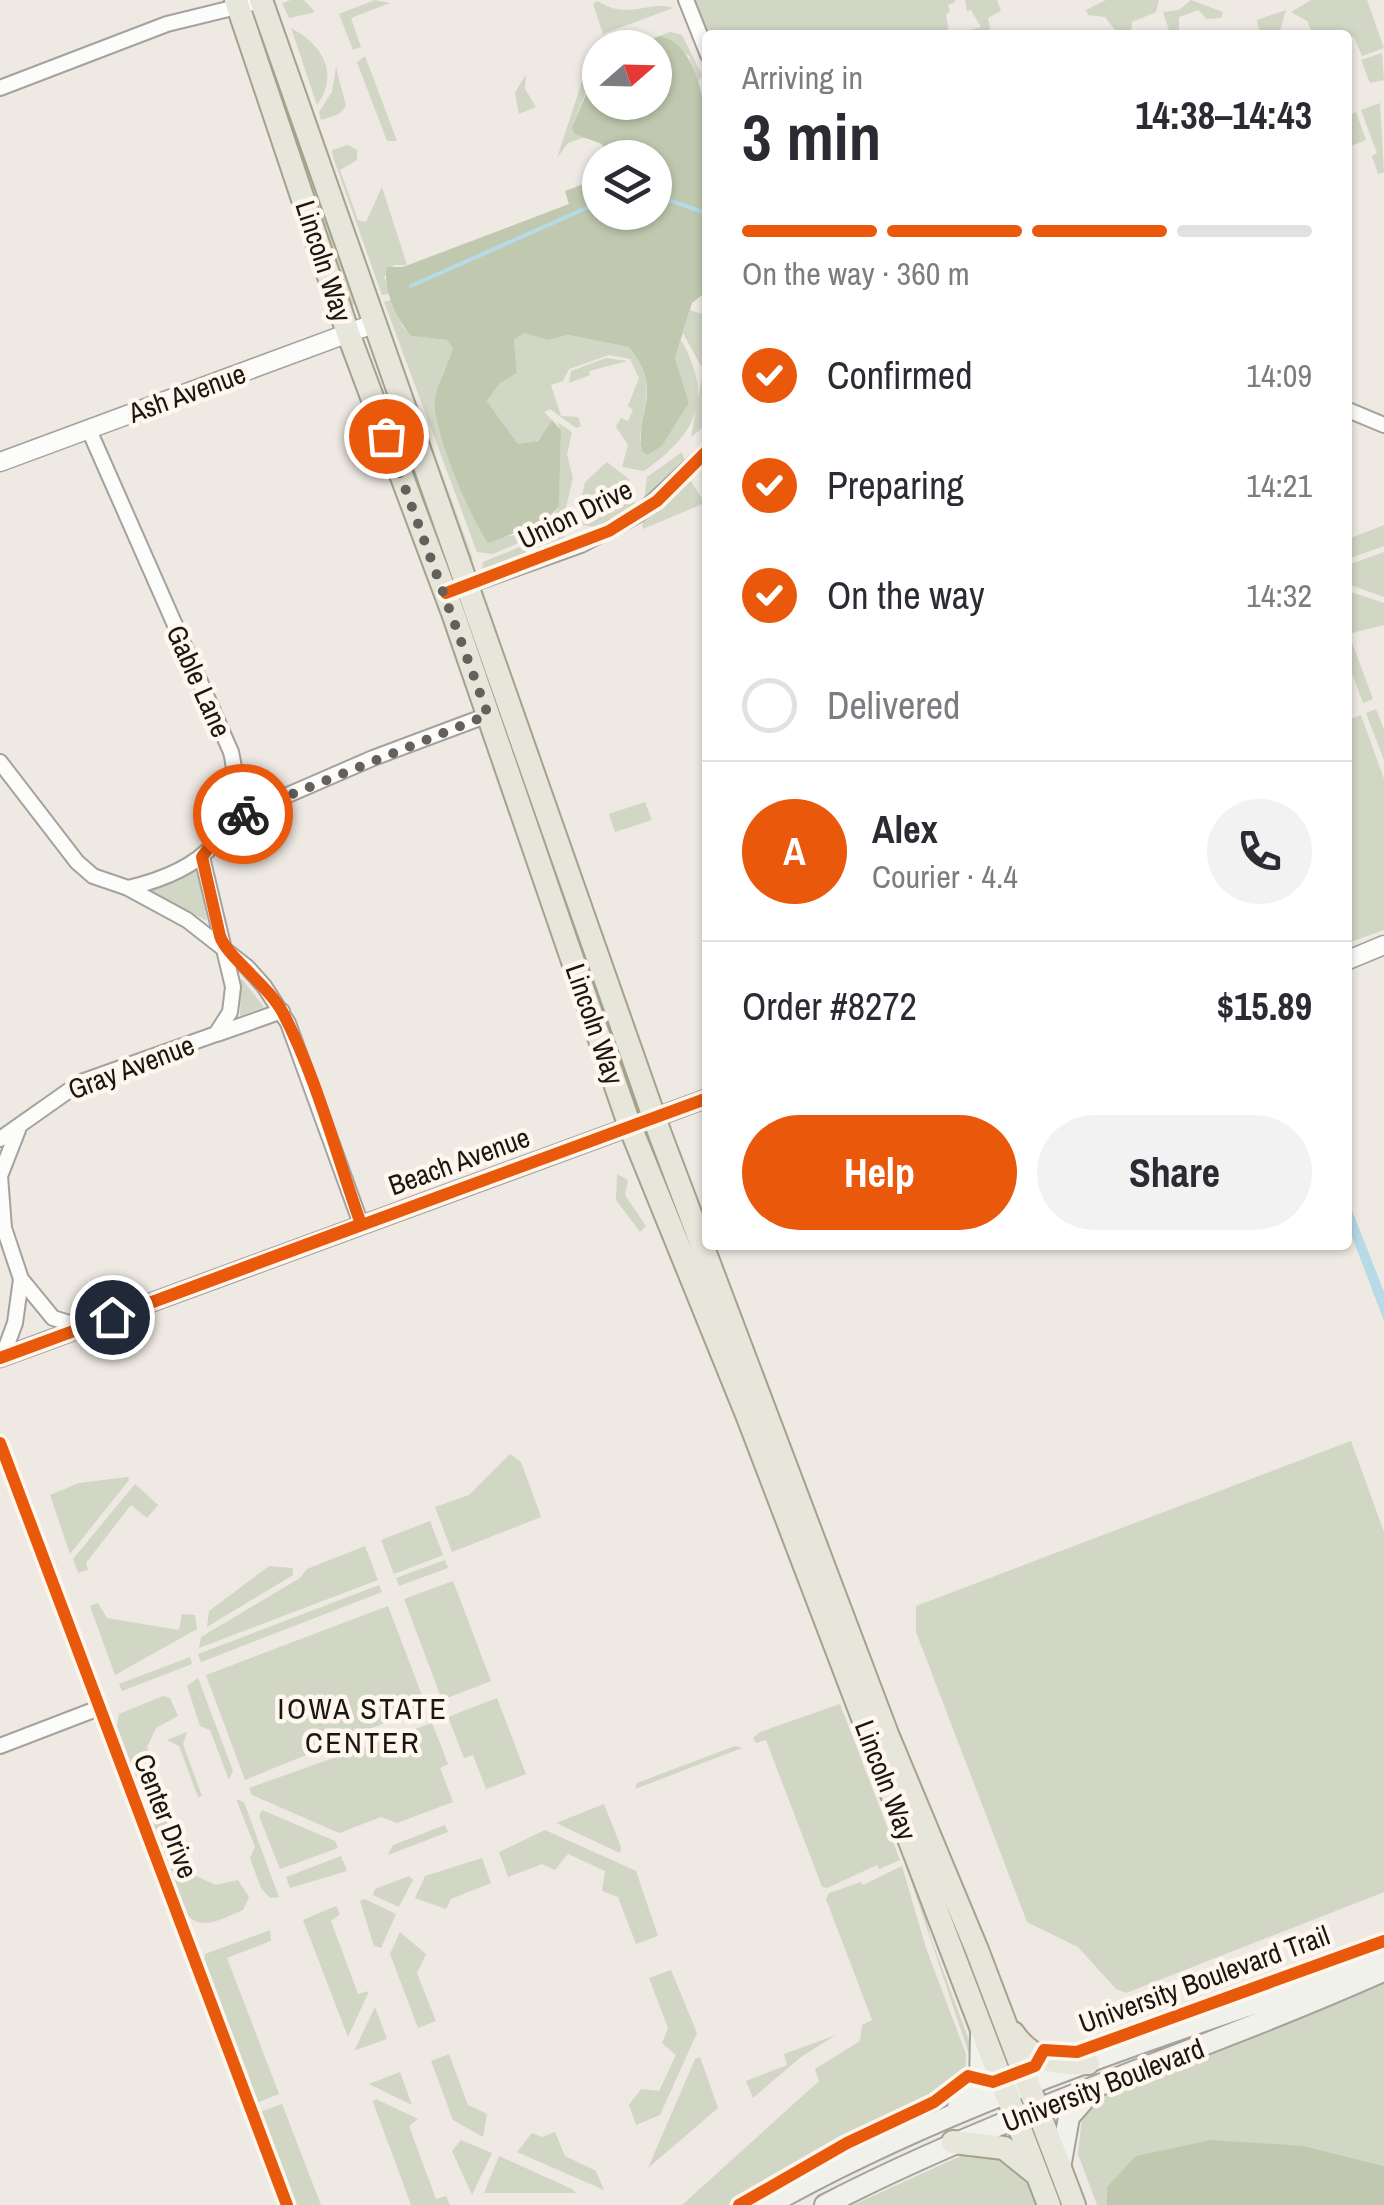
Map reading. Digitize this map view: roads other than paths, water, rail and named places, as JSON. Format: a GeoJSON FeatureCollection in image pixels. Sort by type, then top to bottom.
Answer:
{"type":"FeatureCollection","features":[{"type":"Feature","properties":{"kind":"main road","name":"Lincoln Way"},"geometry":{"type":"LineString","coordinates":[[252,2],[469,585],[653,1115],[702,1245]]}},
{"type":"Feature","properties":{"kind":"main road","name":"Lincoln Way"},"geometry":{"type":"LineString","coordinates":[[252,2],[348,333],[446,594],[630,1124],[748,1417],[980,2023],[1018,2088]]}},
{"type":"Feature","properties":{"kind":"main road","name":"Lincoln Way"},"geometry":{"type":"LineString","coordinates":[[704,1250],[887,1734],[1003,2016],[1018,2088],[1049,2172],[1074,2205]]}},
{"type":"Feature","properties":{"kind":"main road","name":"University Boulevard"},"geometry":{"type":"LineString","coordinates":[[768,2205],[859,2155],[944,2117],[1384,1959]]}},
{"type":"Feature","properties":{"kind":"main road","name":"University Boulevard"},"geometry":{"type":"LineString","coordinates":[[825,2205],[953,2142],[1275,2020],[1384,1971]]}},
{"type":"Feature","properties":{"kind":"main road"},"geometry":{"type":"LineString","coordinates":[[1003,2016],[1033,2054],[1058,2064],[1088,2063]]}},
{"type":"Feature","properties":{"kind":"main road"},"geometry":{"type":"LineString","coordinates":[[944,2117],[966,2102],[980,2082],[980,2023]]}},
{"type":"Feature","properties":{"kind":"main road"},"geometry":{"type":"LineString","coordinates":[[953,2142],[1004,2148],[1049,2172],[1069,2118],[1096,2087]]}},
{"type":"Feature","properties":{"kind":"main road","name":"Lincoln Way"},"geometry":{"type":"LineString","coordinates":[[1049,2172],[1049,2205]]}},
{"type":"Feature","properties":{"kind":"street"},"geometry":{"type":"LineString","coordinates":[[686,0],[702,41]]}},
{"type":"Feature","properties":{"kind":"street"},"geometry":{"type":"LineString","coordinates":[[0,88],[164,26],[252,2]]}},
{"type":"Feature","properties":{"kind":"street","name":"Ash Avenue"},"geometry":{"type":"LineString","coordinates":[[0,462],[373,324]]}},
{"type":"Feature","properties":{"kind":"street"},"geometry":{"type":"LineString","coordinates":[[1352,412],[1384,425]]}},
{"type":"Feature","properties":{"kind":"street","name":"Gable Lane"},"geometry":{"type":"LineString","coordinates":[[89,430],[231,752],[238,780],[228,821],[202,857],[162,880],[128,888]]}},
{"type":"Feature","properties":{"kind":"street","name":"Union Drive"},"geometry":{"type":"LineString","coordinates":[[446,594],[581,545],[639,514],[702,456]]}},
{"type":"Feature","properties":{"kind":"street"},"geometry":{"type":"LineString","coordinates":[[228,821],[373,758],[488,715]]}},
{"type":"Feature","properties":{"kind":"street"},"geometry":{"type":"LineString","coordinates":[[0,763],[76,862],[93,876],[128,888],[222,946],[248,967],[282,1011],[361,1224]]}},
{"type":"Feature","properties":{"kind":"street","name":"Gray Avenue"},"geometry":{"type":"LineString","coordinates":[[202,857],[234,987],[230,1012],[216,1034]]}},
{"type":"Feature","properties":{"kind":"street"},"geometry":{"type":"LineString","coordinates":[[1352,958],[1384,945]]}},
{"type":"Feature","properties":{"kind":"street","name":"Gray Avenue"},"geometry":{"type":"LineString","coordinates":[[0,1140],[57,1094],[81,1082],[282,1011]]}},
{"type":"Feature","properties":{"kind":"street","name":"Beach Avenue"},"geometry":{"type":"LineString","coordinates":[[1,1358],[702,1100]]}},
{"type":"Feature","properties":{"kind":"street"},"geometry":{"type":"LineString","coordinates":[[18,1129],[0,1176],[2,1226],[21,1279],[53,1318],[83,1328]]}},
{"type":"Feature","properties":{"kind":"street"},"geometry":{"type":"LineString","coordinates":[[1,1358],[15,1323],[21,1279]]}},
{"type":"Feature","properties":{"kind":"street","name":"Center Drive"},"geometry":{"type":"LineString","coordinates":[[0,1444],[287,2205]]}},
{"type":"Feature","properties":{"kind":"street"},"geometry":{"type":"LineString","coordinates":[[0,1746],[99,1708]]}},
{"type":"Feature","properties":{"kind":"water"},"geometry":{"type":"Polygon","coordinates":[[[1352,1210],[1384,1292],[1384,1321],[1352,1237],[1352,1210]]]}},
{"type":"Feature","properties":{"kind":"waterway"},"geometry":{"type":"LineString","coordinates":[[672,201],[702,212]]}},
{"type":"Feature","properties":{"kind":"waterway"},"geometry":{"type":"LineString","coordinates":[[411,286],[582,210]]}},
{"type":"Feature","properties":{"kind":"district","name":"IOWA STATE CENTER"},"geometry":{"type":"Point","coordinates":[363,1726]}}]}
